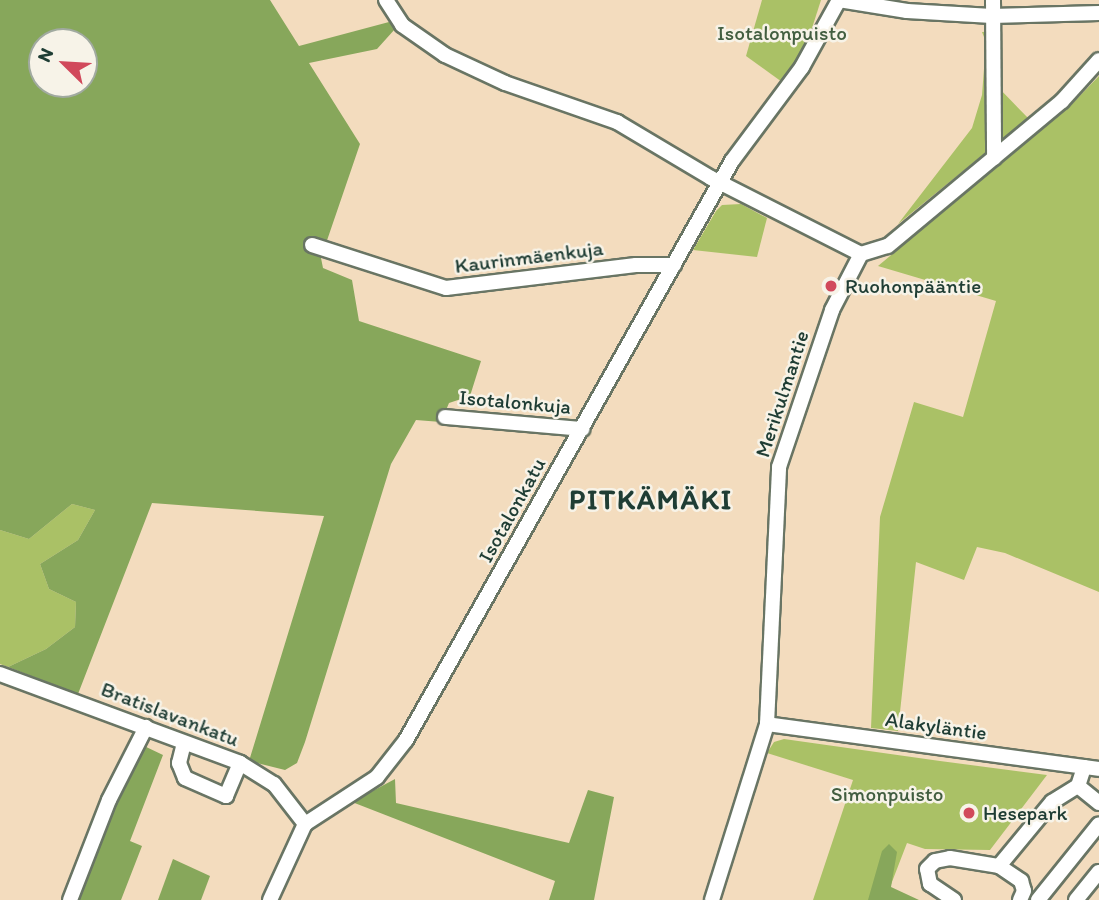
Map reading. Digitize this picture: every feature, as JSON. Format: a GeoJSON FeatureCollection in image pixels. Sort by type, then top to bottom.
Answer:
{"type":"FeatureCollection","features":[{"type":"Feature","properties":{"kind":"street"},"geometry":{"type":"LineString","coordinates":[[386,0],[401,25],[432,48],[505,83],[617,122],[719,183],[861,254],[888,246],[1062,101],[1099,60]]}},
{"type":"Feature","properties":{"kind":"street"},"geometry":{"type":"LineString","coordinates":[[839,0],[907,11],[992,16],[1099,13]]}},
{"type":"Feature","properties":{"kind":"street","name":"Isotalonkatu"},"geometry":{"type":"LineString","coordinates":[[304,824],[377,778],[395,757],[719,183],[812,52],[839,0]]}},
{"type":"Feature","properties":{"kind":"street"},"geometry":{"type":"LineString","coordinates":[[993,0],[994,158]]}},
{"type":"Feature","properties":{"kind":"street","name":"Kaurinmäenkuja"},"geometry":{"type":"LineString","coordinates":[[312,245],[446,288],[636,265],[674,265]]}},
{"type":"Feature","properties":{"kind":"street","name":"Merikulmantie"},"geometry":{"type":"LineString","coordinates":[[712,900],[766,724],[779,467],[832,310],[861,254]]}},
{"type":"Feature","properties":{"kind":"street","name":"Isotalonkuja"},"geometry":{"type":"LineString","coordinates":[[445,417],[582,429]]}},
{"type":"Feature","properties":{"kind":"street","name":"Bratislavankatu"},"geometry":{"type":"LineString","coordinates":[[0,674],[240,762],[281,791],[304,824]]}},
{"type":"Feature","properties":{"kind":"street","name":"Alakyläntie"},"geometry":{"type":"LineString","coordinates":[[766,724],[1099,769]]}},
{"type":"Feature","properties":{"kind":"street"},"geometry":{"type":"LineString","coordinates":[[70,900],[110,800],[146,727]]}},
{"type":"Feature","properties":{"kind":"street"},"geometry":{"type":"LineString","coordinates":[[184,743],[179,762],[185,778],[226,796],[240,762]]}},
{"type":"Feature","properties":{"kind":"street"},"geometry":{"type":"LineString","coordinates":[[999,866],[1052,802],[1079,786],[1084,766]]}},
{"type":"Feature","properties":{"kind":"street"},"geometry":{"type":"LineString","coordinates":[[1079,786],[1099,803]]}},
{"type":"Feature","properties":{"kind":"street"},"geometry":{"type":"LineString","coordinates":[[270,900],[304,824]]}},
{"type":"Feature","properties":{"kind":"street"},"geometry":{"type":"LineString","coordinates":[[1038,900],[1099,824]]}},
{"type":"Feature","properties":{"kind":"street"},"geometry":{"type":"LineString","coordinates":[[954,900],[932,888],[927,876],[931,863],[950,858],[999,866],[1021,881],[1024,891],[1020,900]]}},
{"type":"Feature","properties":{"kind":"street"},"geometry":{"type":"LineString","coordinates":[[1076,900],[1099,872]]}},
{"type":"Feature","properties":{"kind":"green space"},"geometry":{"type":"Polygon","coordinates":[[[0,0],[270,0],[299,46],[389,22],[395,29],[377,49],[309,63],[360,144],[321,258],[323,268],[352,280],[359,321],[481,361],[470,396],[449,403],[441,422],[416,420],[391,464],[297,763],[285,770],[249,761],[324,516],[152,503],[78,694],[8,667],[46,649],[75,627],[76,602],[49,589],[40,564],[78,540],[95,510],[72,504],[29,539],[0,530],[0,0]]]}},
{"type":"Feature","properties":{"kind":"green space","name":"Isotalonpuisto"},"geometry":{"type":"Polygon","coordinates":[[[762,0],[821,0],[805,50],[782,82],[746,56],[762,0]]]}},
{"type":"Feature","properties":{"kind":"green space"},"geometry":{"type":"Polygon","coordinates":[[[1002,31],[996,85],[1028,118],[898,224],[972,128],[982,95],[986,42],[982,32],[1002,31]]]}},
{"type":"Feature","properties":{"kind":"green space"},"geometry":{"type":"Polygon","coordinates":[[[1099,76],[1099,592],[1005,553],[977,547],[964,580],[916,562],[898,731],[871,728],[880,517],[914,402],[963,417],[996,301],[878,266],[1069,107],[1099,76]]]}},
{"type":"Feature","properties":{"kind":"green space"},"geometry":{"type":"Polygon","coordinates":[[[741,204],[767,218],[757,257],[693,250],[722,205],[741,204]]]}},
{"type":"Feature","properties":{"kind":"green space"},"geometry":{"type":"Polygon","coordinates":[[[72,504],[95,510],[78,540],[40,564],[49,589],[76,602],[75,627],[46,649],[8,667],[0,664],[0,530],[29,539],[72,504]]]}},
{"type":"Feature","properties":{"kind":"green space","name":"Simonpuisto"},"geometry":{"type":"Polygon","coordinates":[[[784,739],[1047,775],[990,850],[925,849],[907,843],[885,900],[813,900],[853,780],[767,753],[774,742],[784,739]]]}},
{"type":"Feature","properties":{"kind":"green space"},"geometry":{"type":"Polygon","coordinates":[[[142,745],[163,755],[130,841],[142,846],[121,900],[74,900],[102,826],[142,745]]]}},
{"type":"Feature","properties":{"kind":"green space"},"geometry":{"type":"Polygon","coordinates":[[[395,779],[396,803],[569,843],[588,790],[614,797],[594,900],[549,900],[555,881],[352,802],[395,779]]]}},
{"type":"Feature","properties":{"kind":"green space"},"geometry":{"type":"Polygon","coordinates":[[[889,844],[897,852],[891,887],[919,900],[868,900],[882,851],[889,844]]]}},
{"type":"Feature","properties":{"kind":"green space"},"geometry":{"type":"Polygon","coordinates":[[[173,859],[210,876],[201,900],[158,900],[173,859]]]}},
{"type":"Feature","properties":{"kind":"place","name":"Ruohonpääntie"},"geometry":{"type":"Point","coordinates":[831,286]}},
{"type":"Feature","properties":{"kind":"place","name":"Hesepark"},"geometry":{"type":"Point","coordinates":[969,813]}},
{"type":"Feature","properties":{"kind":"district","name":"PITKÄMÄKI"},"geometry":{"type":"Point","coordinates":[651,499]}}]}
